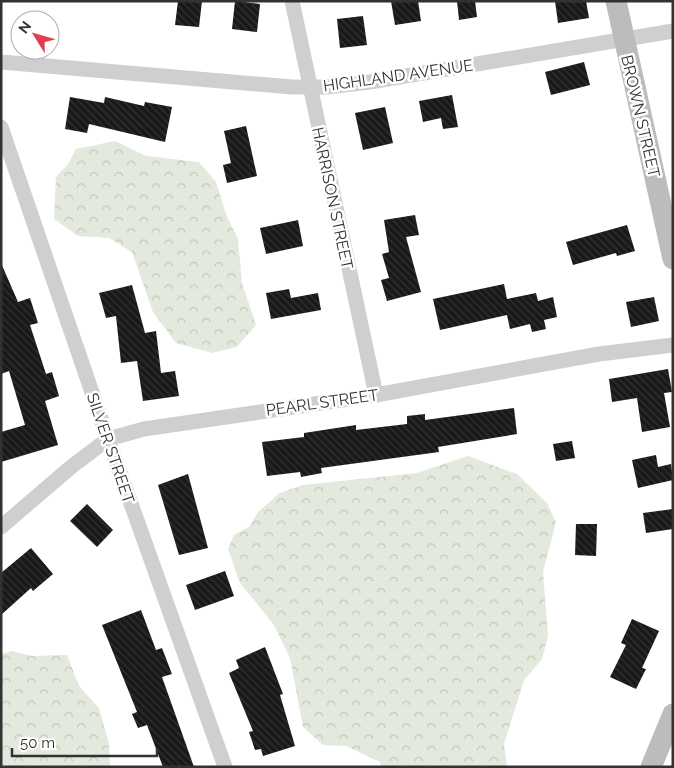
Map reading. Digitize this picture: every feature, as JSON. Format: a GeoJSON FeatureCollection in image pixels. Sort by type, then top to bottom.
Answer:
{"type":"FeatureCollection","features":[{"type":"Feature","properties":{"kind":"street","name":"HARRISON STREET"},"geometry":{"type":"LineString","coordinates":[[292,1],[309,88],[376,395]]}},
{"type":"Feature","properties":{"kind":"street","name":"BROWN STREET"},"geometry":{"type":"LineString","coordinates":[[616,1],[624,39],[666,195],[673,259]]}},
{"type":"Feature","properties":{"kind":"street","name":"HIGHLAND AVENUE"},"geometry":{"type":"LineString","coordinates":[[1,62],[309,88],[370,82],[673,32]]}},
{"type":"Feature","properties":{"kind":"street","name":"SILVER STREET"},"geometry":{"type":"LineString","coordinates":[[1,127],[108,439],[225,767]]}},
{"type":"Feature","properties":{"kind":"street","name":"PEARL STREET"},"geometry":{"type":"LineString","coordinates":[[1,527],[70,467],[108,439],[144,429],[376,395],[600,354],[673,345]]}},
{"type":"Feature","properties":{"kind":"street"},"geometry":{"type":"LineString","coordinates":[[651,767],[673,714]]}},
{"type":"Feature","properties":{"kind":"green space"},"geometry":{"type":"Polygon","coordinates":[[[115,141],[146,156],[199,162],[216,182],[227,217],[238,239],[242,283],[256,325],[237,347],[212,353],[176,343],[153,312],[132,252],[109,238],[78,236],[54,219],[56,177],[68,164],[76,149],[115,141]]]}},
{"type":"Feature","properties":{"kind":"green space"},"geometry":{"type":"Polygon","coordinates":[[[468,456],[517,474],[547,503],[556,522],[543,572],[548,636],[542,659],[524,680],[504,744],[507,767],[381,767],[380,762],[346,746],[323,745],[303,727],[290,658],[274,625],[240,583],[228,549],[234,535],[249,527],[258,512],[280,493],[303,485],[417,473],[468,456]]]}},
{"type":"Feature","properties":{"kind":"green space"},"geometry":{"type":"Polygon","coordinates":[[[11,651],[32,656],[67,655],[79,686],[99,708],[109,744],[110,767],[1,767],[1,654],[11,651]]]}},
{"type":"Feature","properties":{"kind":"building"},"geometry":{"type":"Polygon","coordinates":[[[178,1],[202,1],[199,27],[175,25],[178,1]]]}},
{"type":"Feature","properties":{"kind":"building"},"geometry":{"type":"Polygon","coordinates":[[[235,1],[260,4],[257,32],[232,29],[235,1]]]}},
{"type":"Feature","properties":{"kind":"building"},"geometry":{"type":"Polygon","coordinates":[[[391,1],[418,1],[421,21],[395,25],[391,1]]]}},
{"type":"Feature","properties":{"kind":"building"},"geometry":{"type":"Polygon","coordinates":[[[457,1],[475,1],[477,17],[459,20],[457,1]]]}},
{"type":"Feature","properties":{"kind":"building"},"geometry":{"type":"Polygon","coordinates":[[[555,1],[586,1],[589,18],[558,23],[555,1]]]}},
{"type":"Feature","properties":{"kind":"building"},"geometry":{"type":"Polygon","coordinates":[[[363,16],[367,45],[340,48],[337,19],[363,16]]]}},
{"type":"Feature","properties":{"kind":"building"},"geometry":{"type":"Polygon","coordinates":[[[584,62],[590,85],[551,95],[545,72],[584,62]]]}},
{"type":"Feature","properties":{"kind":"building"},"geometry":{"type":"Polygon","coordinates":[[[452,95],[458,127],[443,129],[441,118],[423,122],[419,101],[452,95]]]}},
{"type":"Feature","properties":{"kind":"building"},"geometry":{"type":"Polygon","coordinates":[[[70,97],[104,103],[105,97],[144,106],[145,102],[172,107],[165,142],[89,124],[87,133],[65,129],[70,97]]]}},
{"type":"Feature","properties":{"kind":"building"},"geometry":{"type":"Polygon","coordinates":[[[385,107],[393,143],[363,150],[355,113],[385,107]]]}},
{"type":"Feature","properties":{"kind":"building"},"geometry":{"type":"Polygon","coordinates":[[[246,126],[257,176],[227,183],[223,165],[231,163],[224,131],[246,126]]]}},
{"type":"Feature","properties":{"kind":"building"},"geometry":{"type":"Polygon","coordinates":[[[415,215],[419,235],[406,237],[421,292],[387,301],[381,280],[389,278],[382,254],[389,252],[384,220],[415,215]]]}},
{"type":"Feature","properties":{"kind":"building"},"geometry":{"type":"Polygon","coordinates":[[[298,220],[303,246],[266,254],[260,228],[298,220]]]}},
{"type":"Feature","properties":{"kind":"building"},"geometry":{"type":"Polygon","coordinates":[[[627,225],[635,251],[617,256],[616,253],[573,265],[566,242],[627,225]]]}},
{"type":"Feature","properties":{"kind":"building"},"geometry":{"type":"Polygon","coordinates":[[[1,263],[18,302],[30,298],[38,323],[30,325],[46,374],[52,372],[59,396],[45,401],[58,445],[1,462],[1,432],[25,425],[9,371],[1,374],[1,263]]]}},
{"type":"Feature","properties":{"kind":"building"},"geometry":{"type":"Polygon","coordinates":[[[504,284],[507,299],[536,293],[538,301],[553,297],[557,317],[544,320],[546,329],[532,332],[530,324],[510,329],[507,315],[440,330],[433,299],[504,284]]]}},
{"type":"Feature","properties":{"kind":"building"},"geometry":{"type":"Polygon","coordinates":[[[132,285],[145,333],[156,331],[161,373],[175,371],[179,396],[143,401],[137,361],[121,363],[116,316],[106,318],[99,293],[132,285]]]}},
{"type":"Feature","properties":{"kind":"building"},"geometry":{"type":"Polygon","coordinates":[[[289,289],[291,298],[318,293],[321,310],[271,319],[266,293],[289,289]]]}},
{"type":"Feature","properties":{"kind":"building"},"geometry":{"type":"Polygon","coordinates":[[[654,297],[659,321],[631,327],[626,302],[654,297]]]}},
{"type":"Feature","properties":{"kind":"building"},"geometry":{"type":"Polygon","coordinates":[[[668,369],[672,392],[664,393],[670,427],[642,432],[637,398],[612,402],[609,379],[668,369]]]}},
{"type":"Feature","properties":{"kind":"building"},"geometry":{"type":"Polygon","coordinates":[[[514,408],[517,434],[438,447],[439,452],[321,468],[322,473],[301,477],[300,472],[267,476],[262,442],[304,437],[304,433],[356,425],[356,430],[407,424],[407,416],[425,414],[425,420],[514,408]]]}},
{"type":"Feature","properties":{"kind":"building"},"geometry":{"type":"Polygon","coordinates":[[[572,441],[575,458],[556,461],[553,444],[572,441]]]}},
{"type":"Feature","properties":{"kind":"building"},"geometry":{"type":"Polygon","coordinates":[[[656,455],[658,467],[671,464],[673,480],[638,488],[632,460],[656,455]]]}},
{"type":"Feature","properties":{"kind":"building"},"geometry":{"type":"Polygon","coordinates":[[[188,474],[208,548],[179,555],[158,485],[188,474]]]}},
{"type":"Feature","properties":{"kind":"building"},"geometry":{"type":"Polygon","coordinates":[[[87,504],[113,530],[97,547],[70,521],[87,504]]]}},
{"type":"Feature","properties":{"kind":"building"},"geometry":{"type":"Polygon","coordinates":[[[673,509],[673,529],[646,533],[643,513],[673,509]]]}},
{"type":"Feature","properties":{"kind":"building"},"geometry":{"type":"Polygon","coordinates":[[[576,524],[597,524],[596,556],[575,555],[576,524]]]}},
{"type":"Feature","properties":{"kind":"building"},"geometry":{"type":"Polygon","coordinates":[[[31,548],[53,574],[33,591],[31,588],[1,615],[1,573],[31,548]]]}},
{"type":"Feature","properties":{"kind":"building"},"geometry":{"type":"Polygon","coordinates":[[[225,571],[234,596],[195,610],[186,585],[225,571]]]}},
{"type":"Feature","properties":{"kind":"building"},"geometry":{"type":"Polygon","coordinates":[[[141,610],[156,650],[162,648],[172,674],[162,677],[194,767],[163,767],[147,725],[138,728],[132,714],[137,712],[102,625],[141,610]]]}},
{"type":"Feature","properties":{"kind":"building"},"geometry":{"type":"Polygon","coordinates":[[[632,619],[659,631],[642,668],[646,669],[636,689],[610,677],[626,645],[621,643],[632,619]]]}},
{"type":"Feature","properties":{"kind":"building"},"geometry":{"type":"Polygon","coordinates":[[[265,647],[283,694],[280,695],[295,746],[263,756],[261,749],[255,750],[249,732],[253,731],[229,673],[239,668],[236,660],[265,647]]]}}]}
